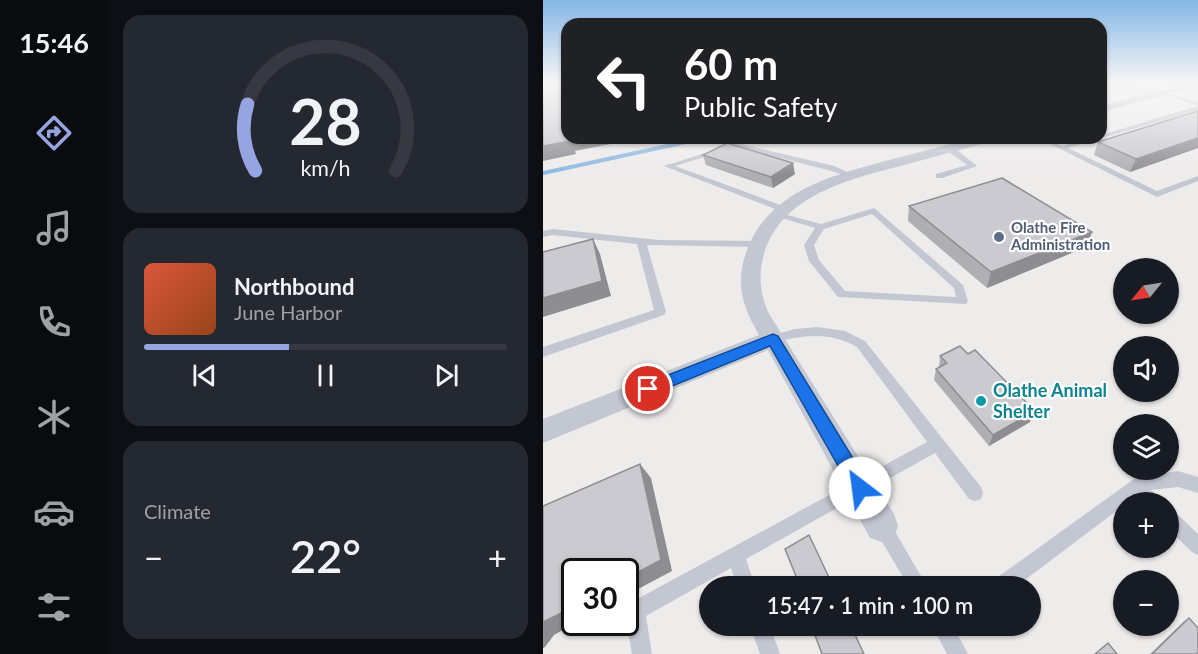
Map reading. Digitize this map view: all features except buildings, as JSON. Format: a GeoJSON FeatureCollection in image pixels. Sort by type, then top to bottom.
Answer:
{"type":"FeatureCollection","features":[{"type":"Feature","properties":{"kind":"street"},"geometry":{"type":"LineString","coordinates":[[882,526],[773,339],[756,315],[751,272],[758,244],[780,212],[810,192],[850,175],[965,144]]}},
{"type":"Feature","properties":{"kind":"street"},"geometry":{"type":"LineString","coordinates":[[543,431],[773,339]]}},
{"type":"Feature","properties":{"kind":"lane"},"geometry":{"type":"LineString","coordinates":[[1107,134],[1174,114]]}},
{"type":"Feature","properties":{"kind":"lane"},"geometry":{"type":"LineString","coordinates":[[1054,144],[1157,194],[1198,178]]}},
{"type":"Feature","properties":{"kind":"lane"},"geometry":{"type":"LineString","coordinates":[[1062,148],[1075,144]]}},
{"type":"Feature","properties":{"kind":"lane"},"geometry":{"type":"LineString","coordinates":[[821,227],[809,246],[814,261],[843,294],[962,301],[959,287],[874,211],[821,227],[668,166],[737,145],[831,168],[850,175]]}},
{"type":"Feature","properties":{"kind":"lane"},"geometry":{"type":"LineString","coordinates":[[939,176],[973,166],[949,148]]}},
{"type":"Feature","properties":{"kind":"lane"},"geometry":{"type":"LineString","coordinates":[[543,234],[553,232],[641,241],[758,244]]}},
{"type":"Feature","properties":{"kind":"lane"},"geometry":{"type":"LineString","coordinates":[[543,352],[660,312],[641,241]]}},
{"type":"Feature","properties":{"kind":"lane"},"geometry":{"type":"LineString","coordinates":[[773,339],[793,332],[837,332],[861,344],[975,493]]}},
{"type":"Feature","properties":{"kind":"lane"},"geometry":{"type":"LineString","coordinates":[[642,654],[635,611],[938,444]]}},
{"type":"Feature","properties":{"kind":"lane"},"geometry":{"type":"LineString","coordinates":[[1016,576],[1140,484],[1178,479],[1198,485]]}},
{"type":"Feature","properties":{"kind":"lane"},"geometry":{"type":"LineString","coordinates":[[1136,487],[1141,492]]}},
{"type":"Feature","properties":{"kind":"lane"},"geometry":{"type":"LineString","coordinates":[[882,526],[912,576]]}},
{"type":"Feature","properties":{"kind":"lane"},"geometry":{"type":"LineString","coordinates":[[1179,528],[1198,546]]}},
{"type":"Feature","properties":{"kind":"lane"},"geometry":{"type":"LineString","coordinates":[[735,556],[742,576]]}},
{"type":"Feature","properties":{"kind":"lane"},"geometry":{"type":"LineString","coordinates":[[764,636],[770,654]]}},
{"type":"Feature","properties":{"kind":"lane"},"geometry":{"type":"LineString","coordinates":[[949,636],[958,654]]}},
{"type":"Feature","properties":{"kind":"waterway"},"geometry":{"type":"LineString","coordinates":[[543,173],[677,144]]}},
{"type":"Feature","properties":{"kind":"waterway"},"geometry":{"type":"LineString","coordinates":[[670,146],[679,144]]}},
{"type":"Feature","properties":{"kind":"place","name":"Olathe Fire Administration"},"geometry":{"type":"Point","coordinates":[999,237]}},
{"type":"Feature","properties":{"kind":"place","name":"Olathe Animal Shelter"},"geometry":{"type":"Point","coordinates":[981,401]}},
{"type":"Feature","properties":{"kind":"route"},"geometry":{"type":"LineString","coordinates":[[648,389],[773,339],[860,488]]}}]}
